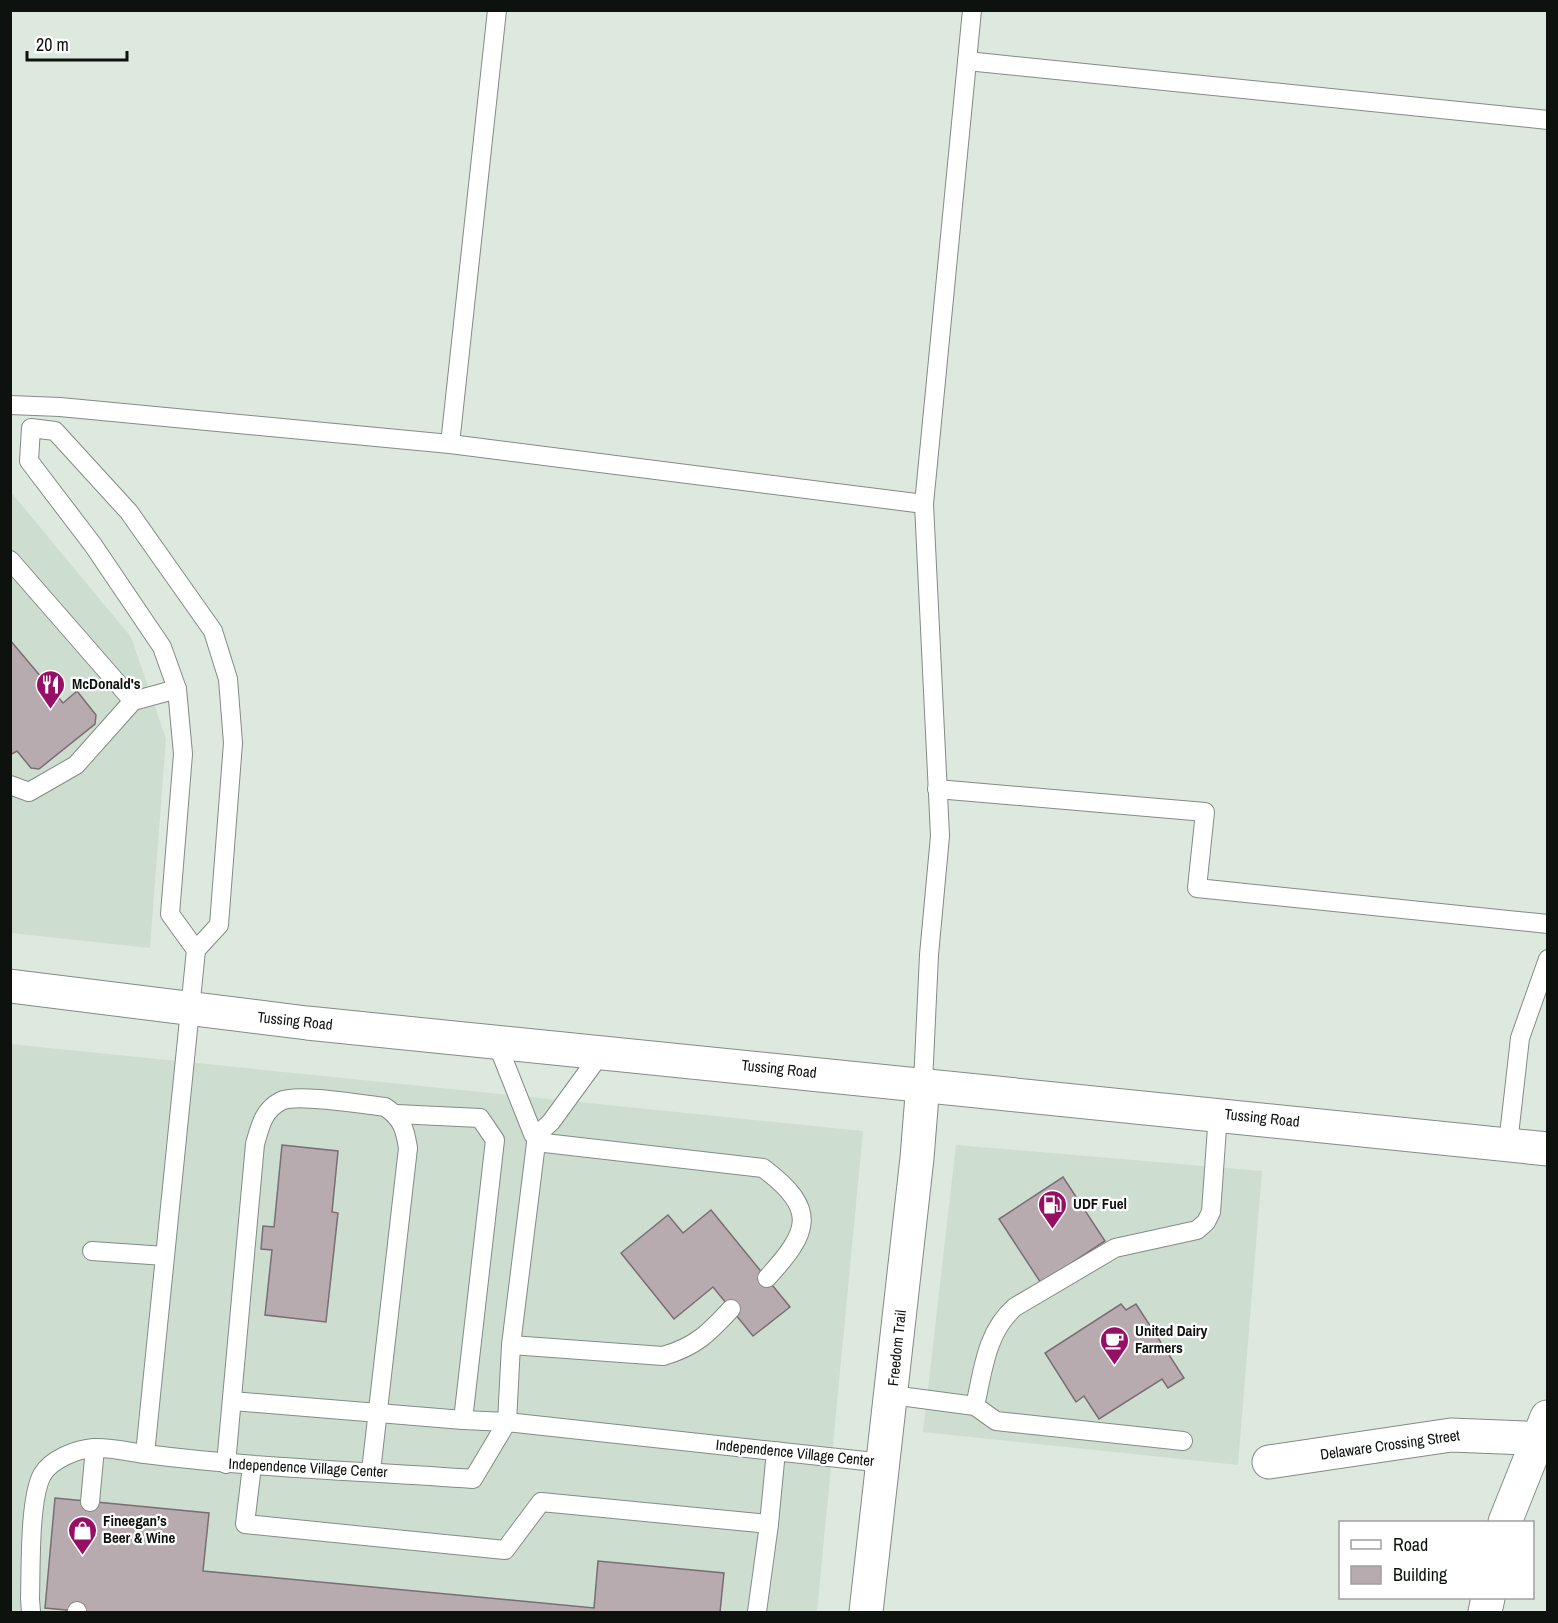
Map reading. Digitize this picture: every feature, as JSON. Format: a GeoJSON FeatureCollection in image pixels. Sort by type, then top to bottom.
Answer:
{"type":"FeatureCollection","features":[{"type":"Feature","properties":{"kind":"main road","name":"Tussing Road"},"geometry":{"type":"LineString","coordinates":[[10,986],[191,1009],[1548,1149]]}},
{"type":"Feature","properties":{"kind":"main road","name":"Freedom Trail"},"geometry":{"type":"LineString","coordinates":[[866,1612],[892,1395],[923,1083]]}},
{"type":"Feature","properties":{"kind":"main road","name":"Delaware Crossing Street"},"geometry":{"type":"LineString","coordinates":[[1269,1462],[1451,1435],[1545,1430]]}},
{"type":"Feature","properties":{"kind":"main road"},"geometry":{"type":"LineString","coordinates":[[1505,1521],[1545,1430]]}},
{"type":"Feature","properties":{"kind":"lane"},"geometry":{"type":"LineString","coordinates":[[450,444],[497,10]]}},
{"type":"Feature","properties":{"kind":"lane"},"geometry":{"type":"LineString","coordinates":[[923,1083],[929,954],[940,836],[924,504],[972,10]]}},
{"type":"Feature","properties":{"kind":"lane"},"geometry":{"type":"LineString","coordinates":[[967,61],[1548,120]]}},
{"type":"Feature","properties":{"kind":"lane"},"geometry":{"type":"LineString","coordinates":[[145,1454],[196,950],[219,925],[234,743],[228,679],[213,631],[122,504],[55,430],[31,428],[10,405],[60,406],[450,444],[924,504]]}},
{"type":"Feature","properties":{"kind":"lane"},"geometry":{"type":"LineString","coordinates":[[31,428],[29,461],[93,545],[162,647],[177,689],[183,753],[170,914],[196,950]]}},
{"type":"Feature","properties":{"kind":"lane"},"geometry":{"type":"LineString","coordinates":[[10,560],[133,701]]}},
{"type":"Feature","properties":{"kind":"lane"},"geometry":{"type":"LineString","coordinates":[[10,785],[29,792],[76,765],[133,701],[177,689]]}},
{"type":"Feature","properties":{"kind":"lane"},"geometry":{"type":"LineString","coordinates":[[937,789],[1205,812],[1197,888],[1548,924]]}},
{"type":"Feature","properties":{"kind":"lane"},"geometry":{"type":"LineString","coordinates":[[1508,1144],[1520,1038],[1548,959]]}},
{"type":"Feature","properties":{"kind":"lane"},"geometry":{"type":"LineString","coordinates":[[496,1041],[536,1138],[764,1168],[785,1184],[799,1207],[802,1228],[794,1248],[766,1278]]}},
{"type":"Feature","properties":{"kind":"lane"},"geometry":{"type":"LineString","coordinates":[[232,1401],[378,1414],[507,1422],[511,1345],[536,1138],[551,1122],[602,1052]]}},
{"type":"Feature","properties":{"kind":"lane"},"geometry":{"type":"LineString","coordinates":[[226,1464],[255,1144],[261,1121],[269,1110],[282,1100],[300,1098],[385,1107],[396,1114],[405,1128],[408,1148],[371,1471]]}},
{"type":"Feature","properties":{"kind":"lane"},"geometry":{"type":"LineString","coordinates":[[396,1114],[480,1118],[495,1140],[463,1420]]}},
{"type":"Feature","properties":{"kind":"lane"},"geometry":{"type":"LineString","coordinates":[[975,1406],[992,1338],[1001,1319],[1015,1307],[1115,1248],[1197,1230],[1206,1222],[1210,1212],[1218,1114]]}},
{"type":"Feature","properties":{"kind":"lane"},"geometry":{"type":"LineString","coordinates":[[92,1251],[165,1256]]}},
{"type":"Feature","properties":{"kind":"lane"},"geometry":{"type":"LineString","coordinates":[[511,1345],[663,1356],[686,1350],[708,1333],[731,1309]]}},
{"type":"Feature","properties":{"kind":"lane"},"geometry":{"type":"LineString","coordinates":[[892,1395],[975,1406],[996,1421],[1183,1441]]}},
{"type":"Feature","properties":{"kind":"lane","name":"Independence Village Center"},"geometry":{"type":"LineString","coordinates":[[95,1448],[226,1464],[371,1471],[473,1479],[507,1422],[884,1463]]}},
{"type":"Feature","properties":{"kind":"lane"},"geometry":{"type":"LineString","coordinates":[[32,1612],[30,1599],[35,1501],[43,1474],[57,1461],[76,1451],[95,1448],[90,1502]]}},
{"type":"Feature","properties":{"kind":"lane"},"geometry":{"type":"LineString","coordinates":[[757,1612],[777,1451]]}},
{"type":"Feature","properties":{"kind":"lane"},"geometry":{"type":"LineString","coordinates":[[252,1466],[245,1524],[505,1550],[541,1502],[769,1524]]}},
{"type":"Feature","properties":{"kind":"shaded area"},"geometry":{"type":"Polygon","coordinates":[[[10,491],[131,637],[166,739],[150,948],[11,933],[10,491]]]}},
{"type":"Feature","properties":{"kind":"shaded area"},"geometry":{"type":"Polygon","coordinates":[[[10,1044],[863,1131],[817,1612],[11,1612],[10,1044]]]}},
{"type":"Feature","properties":{"kind":"shaded area"},"geometry":{"type":"Polygon","coordinates":[[[956,1145],[1262,1171],[1238,1465],[923,1432],[956,1145]]]}},
{"type":"Feature","properties":{"kind":"building","name":"McDonald's"},"geometry":{"type":"Polygon","coordinates":[[[10,640],[63,703],[77,691],[96,715],[95,724],[39,769],[31,768],[17,751],[10,755],[10,640]]]}},
{"type":"Feature","properties":{"kind":"building"},"geometry":{"type":"Polygon","coordinates":[[[282,1145],[338,1151],[332,1212],[338,1213],[326,1322],[265,1315],[272,1250],[261,1249],[263,1226],[274,1227],[282,1145]]]}},
{"type":"Feature","properties":{"kind":"building","name":"UDF Fuel"},"geometry":{"type":"Polygon","coordinates":[[[1063,1177],[1105,1241],[1041,1283],[999,1219],[1063,1177]]]}},
{"type":"Feature","properties":{"kind":"building"},"geometry":{"type":"Polygon","coordinates":[[[711,1210],[790,1307],[753,1336],[713,1287],[674,1319],[621,1253],[668,1215],[683,1233],[711,1210]]]}},
{"type":"Feature","properties":{"kind":"building","name":"United Dairy Farmers"},"geometry":{"type":"Polygon","coordinates":[[[1121,1304],[1126,1310],[1136,1304],[1184,1378],[1168,1388],[1162,1379],[1099,1419],[1084,1396],[1076,1402],[1045,1353],[1121,1304]]]}},
{"type":"Feature","properties":{"kind":"building"},"geometry":{"type":"Polygon","coordinates":[[[55,1498],[209,1513],[203,1571],[594,1608],[598,1561],[724,1573],[720,1612],[88,1612],[45,1608],[55,1498]]]}},
{"type":"Feature","properties":{"kind":"place","name":"McDonald's"},"geometry":{"type":"Point","coordinates":[51,710]}},
{"type":"Feature","properties":{"kind":"place","name":"UDF Fuel"},"geometry":{"type":"Point","coordinates":[1052,1230]}},
{"type":"Feature","properties":{"kind":"place","name":"United Dairy Farmers"},"geometry":{"type":"Point","coordinates":[1114,1366]}},
{"type":"Feature","properties":{"kind":"place","name":"Fineegan’s Beer & Wine"},"geometry":{"type":"Point","coordinates":[82,1556]}}]}
